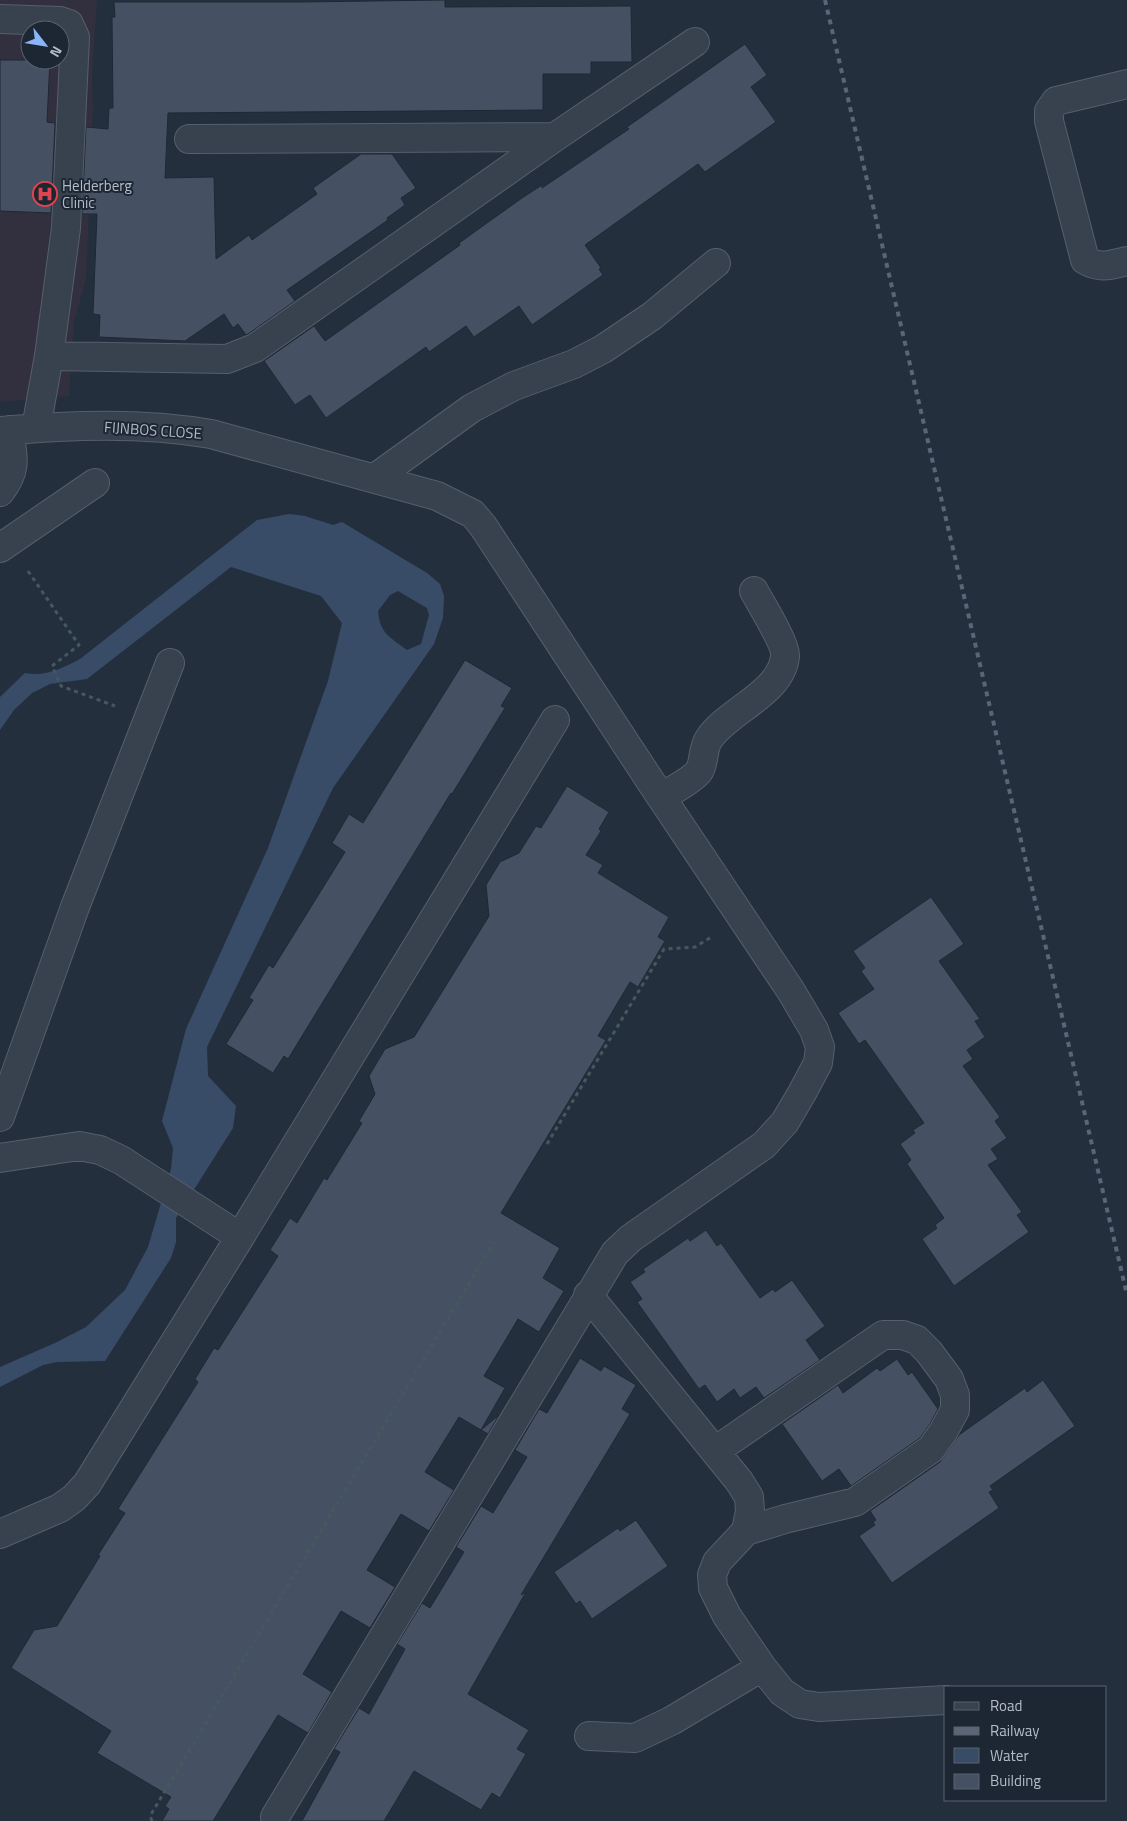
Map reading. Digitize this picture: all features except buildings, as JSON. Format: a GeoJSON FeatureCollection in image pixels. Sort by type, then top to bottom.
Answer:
{"type":"FeatureCollection","features":[{"type":"Feature","properties":{"kind":"street"},"geometry":{"type":"LineString","coordinates":[[0,18],[60,21],[69,24],[75,37],[66,228],[49,356],[36,428]]}},
{"type":"Feature","properties":{"kind":"street"},"geometry":{"type":"LineString","coordinates":[[49,356],[227,359],[244,354],[555,137],[695,42]]}},
{"type":"Feature","properties":{"kind":"street"},"geometry":{"type":"LineString","coordinates":[[1127,84],[1056,101],[1049,111],[1049,121],[1085,260],[1092,264],[1105,266],[1127,261]]}},
{"type":"Feature","properties":{"kind":"street"},"geometry":{"type":"LineString","coordinates":[[189,139],[555,137]]}},
{"type":"Feature","properties":{"kind":"street"},"geometry":{"type":"LineString","coordinates":[[368,476],[472,408],[514,386],[574,364],[602,349],[652,316],[716,263]]}},
{"type":"Feature","properties":{"kind":"street","name":"FIJNBOS CLOSE"},"geometry":{"type":"LineString","coordinates":[[5,430],[119,426],[178,428],[211,434],[437,496],[473,514],[484,526],[661,798],[742,918],[814,1030],[820,1047],[818,1063],[785,1122],[764,1145],[631,1238],[616,1253],[588,1295],[275,1817]]}},
{"type":"Feature","properties":{"kind":"street"},"geometry":{"type":"LineString","coordinates":[[0,492],[8,482],[14,466],[5,430]]}},
{"type":"Feature","properties":{"kind":"street"},"geometry":{"type":"LineString","coordinates":[[4,545],[94,483]]}},
{"type":"Feature","properties":{"kind":"street"},"geometry":{"type":"LineString","coordinates":[[661,798],[698,773],[702,765],[708,740],[718,728],[771,685],[781,671],[785,656],[782,643],[754,591]]}},
{"type":"Feature","properties":{"kind":"street"},"geometry":{"type":"LineString","coordinates":[[0,1117],[75,908],[170,663]]}},
{"type":"Feature","properties":{"kind":"street"},"geometry":{"type":"LineString","coordinates":[[0,1534],[60,1508],[74,1498],[87,1484],[555,720]]}},
{"type":"Feature","properties":{"kind":"street"},"geometry":{"type":"LineString","coordinates":[[0,1158],[79,1146],[100,1150],[121,1160],[240,1237]]}},
{"type":"Feature","properties":{"kind":"street"},"geometry":{"type":"LineString","coordinates":[[588,1295],[739,1482],[748,1497],[750,1511],[746,1531]]}},
{"type":"Feature","properties":{"kind":"street"},"geometry":{"type":"LineString","coordinates":[[714,1451],[883,1335],[903,1335],[917,1340],[929,1352],[949,1379],[955,1395],[955,1410],[931,1449],[855,1502],[785,1519],[746,1531],[717,1562],[712,1575],[713,1588],[727,1616],[762,1667],[782,1692],[800,1704],[819,1707],[944,1700]]}},
{"type":"Feature","properties":{"kind":"street"},"geometry":{"type":"LineString","coordinates":[[589,1736],[635,1738],[671,1721],[762,1667]]}},
{"type":"Feature","properties":{"kind":"path"},"geometry":{"type":"LineString","coordinates":[[4,545],[79,646],[52,666],[61,686],[148,719]]}},
{"type":"Feature","properties":{"kind":"path"},"geometry":{"type":"LineString","coordinates":[[547,1144],[664,949],[695,947],[742,918]]}},
{"type":"Feature","properties":{"kind":"path"},"geometry":{"type":"LineString","coordinates":[[152,1821],[150,1816],[494,1242]]}},
{"type":"Feature","properties":{"kind":"shaded area","name":"Helderberg Clinic"},"geometry":{"type":"Polygon","coordinates":[[[0,0],[97,0],[92,74],[93,109],[86,279],[74,321],[69,396],[0,402],[0,0]]]}},
{"type":"Feature","properties":{"kind":"water"},"geometry":{"type":"Polygon","coordinates":[[[289,514],[305,516],[333,525],[342,522],[427,573],[440,584],[444,596],[443,618],[434,644],[333,788],[207,1047],[208,1076],[236,1106],[233,1128],[176,1218],[176,1242],[171,1258],[105,1361],[57,1362],[43,1365],[0,1387],[0,1367],[86,1327],[125,1290],[148,1247],[171,1169],[173,1148],[162,1121],[186,1029],[268,848],[328,681],[342,623],[321,596],[231,567],[87,679],[50,684],[32,693],[14,710],[0,730],[0,697],[25,673],[47,673],[80,659],[257,520],[289,514]],[[398,591],[390,595],[378,611],[379,619],[387,634],[407,650],[421,644],[429,615],[427,608],[398,591]]]}},
{"type":"Feature","properties":{"kind":"railway"},"geometry":{"type":"LineString","coordinates":[[825,0],[1127,1295]]}},
{"type":"Feature","properties":{"kind":"place","name":"Helderberg Clinic"},"geometry":{"type":"Point","coordinates":[45,194]}}]}
